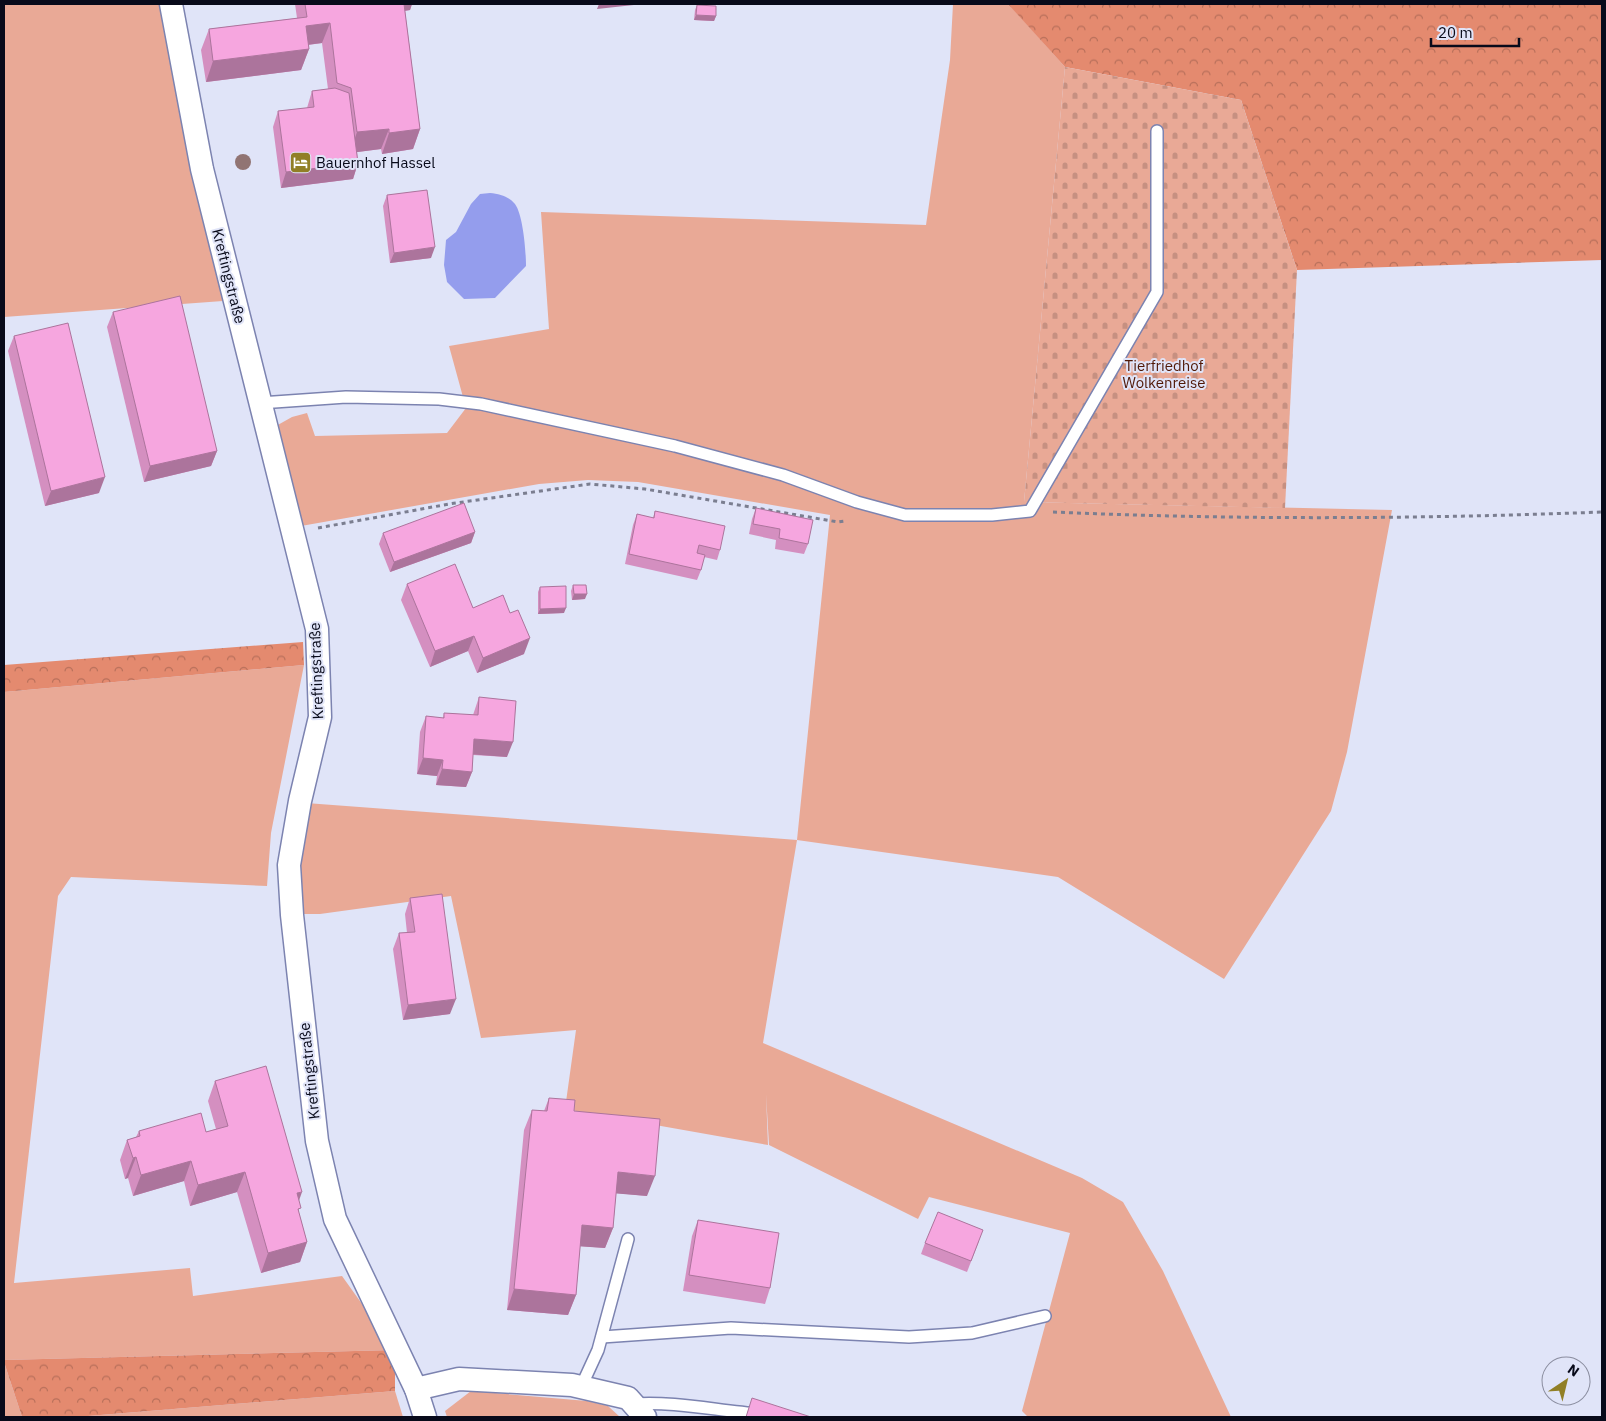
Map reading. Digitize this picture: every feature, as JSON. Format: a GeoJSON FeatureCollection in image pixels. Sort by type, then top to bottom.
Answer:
{"type":"FeatureCollection","features":[{"type":"Feature","properties":{"kind":"street","name":"Kreftingstraße"},"geometry":{"type":"LineString","coordinates":[[171,4],[202,169],[317,629],[320,717],[300,801],[289,865],[292,915],[317,1141],[335,1219],[416,1389],[424,1417]]}},
{"type":"Feature","properties":{"kind":"street"},"geometry":{"type":"LineString","coordinates":[[416,1389],[459,1379],[572,1385],[628,1398],[639,1410]]}},
{"type":"Feature","properties":{"kind":"lane"},"geometry":{"type":"LineString","coordinates":[[260,403],[346,397],[439,399],[481,404],[674,446],[783,475],[857,502],[905,515],[992,515],[1030,511],[1157,292],[1156,131]]}},
{"type":"Feature","properties":{"kind":"lane"},"geometry":{"type":"LineString","coordinates":[[581,1387],[598,1350],[628,1239]]}},
{"type":"Feature","properties":{"kind":"lane"},"geometry":{"type":"LineString","coordinates":[[602,1337],[731,1328],[909,1337],[972,1333],[1045,1316]]}},
{"type":"Feature","properties":{"kind":"lane"},"geometry":{"type":"LineString","coordinates":[[639,1410],[658,1402],[770,1415]]}},
{"type":"Feature","properties":{"kind":"path"},"geometry":{"type":"LineString","coordinates":[[293,533],[449,504],[590,484],[645,489],[829,520],[848,521]]}},
{"type":"Feature","properties":{"kind":"path"},"geometry":{"type":"LineString","coordinates":[[1030,511],[1163,517],[1493,516],[1602,512]]}},
{"type":"Feature","properties":{"kind":"green space"},"geometry":{"type":"Polygon","coordinates":[[[4,4],[162,4],[223,301],[4,317],[4,4]]]}},
{"type":"Feature","properties":{"kind":"green space"},"geometry":{"type":"Polygon","coordinates":[[[953,4],[1009,4],[1065,67],[1024,502],[1392,510],[1347,752],[1331,811],[1224,979],[1058,877],[797,840],[830,515],[638,482],[588,480],[539,484],[301,526],[276,426],[292,417],[307,413],[315,436],[447,433],[466,408],[449,346],[549,329],[541,212],[926,225],[950,60],[953,4]]]}},
{"type":"Feature","properties":{"kind":"green space"},"geometry":{"type":"Polygon","coordinates":[[[1008,4],[1602,4],[1602,260],[1297,270],[1241,100],[1065,67],[1008,4]]]}},
{"type":"Feature","properties":{"kind":"green space","name":"Tierfriedhof Wolkenreise"},"geometry":{"type":"Polygon","coordinates":[[[1065,67],[1241,100],[1297,270],[1285,508],[1024,502],[1065,67]]]}},
{"type":"Feature","properties":{"kind":"green space"},"geometry":{"type":"Polygon","coordinates":[[[303,642],[304,665],[4,692],[4,665],[303,642]]]}},
{"type":"Feature","properties":{"kind":"green space"},"geometry":{"type":"Polygon","coordinates":[[[304,665],[271,833],[267,886],[71,877],[58,896],[14,1283],[190,1268],[193,1296],[342,1276],[395,1350],[4,1360],[4,692],[304,665]]]}},
{"type":"Feature","properties":{"kind":"green space"},"geometry":{"type":"Polygon","coordinates":[[[306,803],[797,840],[763,1043],[1082,1178],[1123,1202],[1163,1271],[1231,1417],[1028,1417],[1022,1411],[1070,1233],[929,1197],[918,1219],[769,1145],[766,1094],[768,1145],[565,1109],[576,1030],[481,1038],[451,896],[320,914],[304,914],[297,863],[306,803]]]}},
{"type":"Feature","properties":{"kind":"green space"},"geometry":{"type":"Polygon","coordinates":[[[395,1350],[395,1391],[76,1417],[22,1417],[4,1362],[4,1360],[395,1350]]]}},
{"type":"Feature","properties":{"kind":"green space"},"geometry":{"type":"Polygon","coordinates":[[[4,1362],[22,1417],[4,1417],[4,1362]]]}},
{"type":"Feature","properties":{"kind":"green space"},"geometry":{"type":"Polygon","coordinates":[[[395,1391],[403,1417],[76,1417],[395,1391]]]}},
{"type":"Feature","properties":{"kind":"green space"},"geometry":{"type":"Polygon","coordinates":[[[471,1391],[587,1401],[608,1406],[620,1417],[447,1417],[445,1411],[471,1391]]]}},
{"type":"Feature","properties":{"kind":"water"},"geometry":{"type":"Polygon","coordinates":[[[490,193],[507,197],[518,209],[524,234],[526,266],[495,298],[464,299],[447,282],[444,265],[446,240],[456,232],[471,204],[480,194],[490,193]]]}},
{"type":"Feature","properties":{"kind":"building"},"geometry":{"type":"Polygon","coordinates":[[[305,4],[404,4],[420,129],[389,133],[389,129],[357,132],[351,88],[337,83],[330,23],[306,26],[309,49],[213,61],[209,29],[307,17],[305,4]]]}},
{"type":"Feature","properties":{"kind":"building"},"geometry":{"type":"Polygon","coordinates":[[[697,5],[716,6],[716,16],[696,15],[697,5]]]}},
{"type":"Feature","properties":{"kind":"building"},"geometry":{"type":"Polygon","coordinates":[[[335,88],[349,93],[358,163],[286,172],[278,111],[314,107],[312,91],[335,88]]]}},
{"type":"Feature","properties":{"kind":"building"},"geometry":{"type":"Polygon","coordinates":[[[427,190],[435,247],[394,253],[387,195],[427,190]]]}},
{"type":"Feature","properties":{"kind":"building"},"geometry":{"type":"Polygon","coordinates":[[[180,296],[217,451],[150,466],[113,312],[180,296]]]}},
{"type":"Feature","properties":{"kind":"building"},"geometry":{"type":"Polygon","coordinates":[[[68,323],[105,477],[51,491],[14,336],[68,323]]]}},
{"type":"Feature","properties":{"kind":"building"},"geometry":{"type":"Polygon","coordinates":[[[464,503],[475,532],[394,562],[383,533],[464,503]]]}},
{"type":"Feature","properties":{"kind":"building"},"geometry":{"type":"Polygon","coordinates":[[[756,508],[813,520],[808,544],[779,538],[780,529],[753,524],[756,508]]]}},
{"type":"Feature","properties":{"kind":"building"},"geometry":{"type":"Polygon","coordinates":[[[655,511],[725,526],[720,550],[699,545],[697,553],[705,555],[701,570],[629,554],[637,514],[654,518],[655,511]]]}},
{"type":"Feature","properties":{"kind":"building"},"geometry":{"type":"Polygon","coordinates":[[[455,564],[473,608],[503,595],[510,613],[518,610],[530,638],[483,658],[474,636],[435,651],[407,584],[455,564]]]}},
{"type":"Feature","properties":{"kind":"building"},"geometry":{"type":"Polygon","coordinates":[[[573,585],[586,585],[587,594],[574,594],[573,585]]]}},
{"type":"Feature","properties":{"kind":"building"},"geometry":{"type":"Polygon","coordinates":[[[566,586],[566,608],[540,609],[540,587],[566,586]]]}},
{"type":"Feature","properties":{"kind":"building"},"geometry":{"type":"Polygon","coordinates":[[[479,697],[516,701],[513,742],[474,739],[472,772],[442,769],[443,760],[423,758],[426,716],[444,718],[444,713],[478,715],[479,697]]]}},
{"type":"Feature","properties":{"kind":"building"},"geometry":{"type":"Polygon","coordinates":[[[442,894],[456,999],[408,1005],[399,933],[415,932],[410,898],[442,894]]]}},
{"type":"Feature","properties":{"kind":"building"},"geometry":{"type":"Polygon","coordinates":[[[266,1066],[302,1192],[297,1193],[301,1208],[298,1209],[307,1242],[268,1253],[245,1172],[198,1185],[191,1161],[141,1175],[136,1157],[133,1158],[127,1140],[140,1136],[139,1131],[201,1113],[206,1132],[228,1126],[215,1081],[266,1066]]]}},
{"type":"Feature","properties":{"kind":"building"},"geometry":{"type":"Polygon","coordinates":[[[549,1098],[575,1100],[574,1111],[660,1119],[655,1176],[618,1172],[613,1228],[582,1225],[576,1295],[514,1289],[532,1110],[547,1111],[549,1098]]]}},
{"type":"Feature","properties":{"kind":"building"},"geometry":{"type":"Polygon","coordinates":[[[938,1212],[983,1230],[971,1261],[925,1243],[938,1212]]]}},
{"type":"Feature","properties":{"kind":"building"},"geometry":{"type":"Polygon","coordinates":[[[698,1220],[779,1233],[770,1288],[689,1275],[698,1220]]]}},
{"type":"Feature","properties":{"kind":"building"},"geometry":{"type":"Polygon","coordinates":[[[752,1398],[811,1417],[746,1417],[752,1398]]]}},
{"type":"Feature","properties":{"kind":"place","name":"Bauernhof Hassel"},"geometry":{"type":"Point","coordinates":[300,162]}}]}
